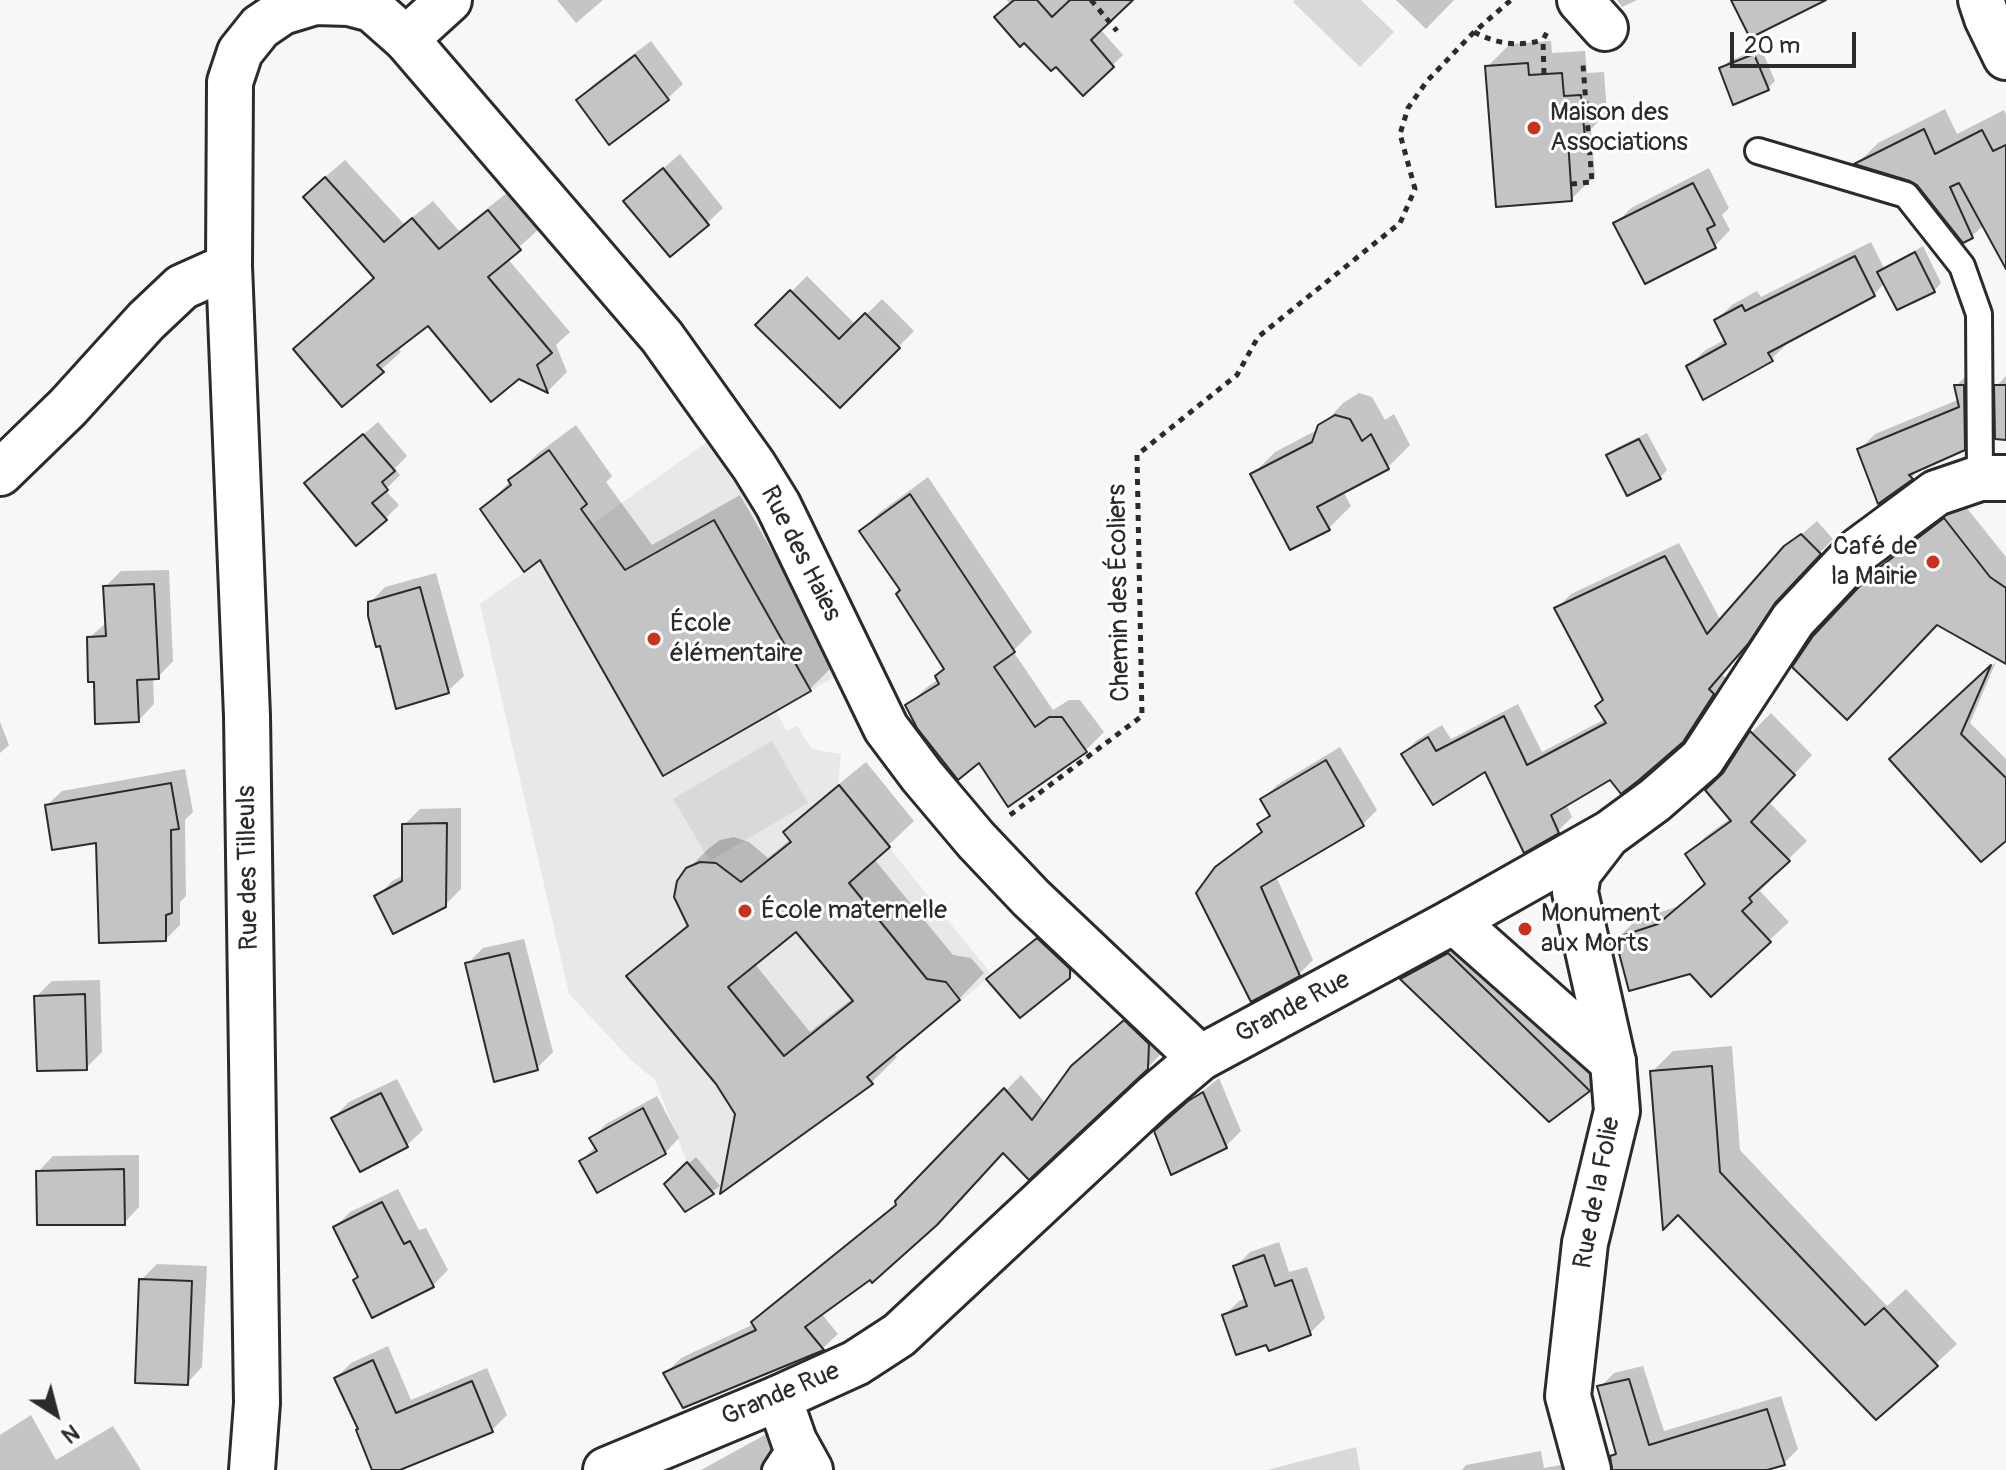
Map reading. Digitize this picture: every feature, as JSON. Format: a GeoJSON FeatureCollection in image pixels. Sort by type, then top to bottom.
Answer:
{"type":"FeatureCollection","features":[{"type":"Feature","properties":{"kind":"street"},"geometry":{"type":"LineString","coordinates":[[406,39],[449,0]]}},
{"type":"Feature","properties":{"kind":"street"},"geometry":{"type":"LineString","coordinates":[[1981,0],[2006,57]]}},
{"type":"Feature","properties":{"kind":"street","name":"Rue des Tilleuls"},"geometry":{"type":"LineString","coordinates":[[252,1470],[257,1403],[247,716],[229,266],[230,82],[240,52],[260,27],[282,12],[315,2],[349,2]]}},
{"type":"Feature","properties":{"kind":"street","name":"Rue des Haies"},"geometry":{"type":"LineString","coordinates":[[349,2],[372,9],[406,39],[662,337],[754,466],[778,505],[886,728],[922,776],[976,840],[1200,1058]]}},
{"type":"Feature","properties":{"kind":"street"},"geometry":{"type":"LineString","coordinates":[[0,473],[68,407],[146,321],[182,287],[229,266]]}},
{"type":"Feature","properties":{"kind":"street","name":"Grande Rue"},"geometry":{"type":"LineString","coordinates":[[606,1470],[856,1363],[899,1335],[1200,1058],[1610,833],[1655,800],[1702,759],[1793,620],[1859,550],[1936,493],[1993,478]]}},
{"type":"Feature","properties":{"kind":"street","name":"Rue de la Folie"},"geometry":{"type":"LineString","coordinates":[[1588,1470],[1568,1396],[1585,1243],[1617,1111],[1613,1062],[1575,892],[1578,873],[1610,833]]}},
{"type":"Feature","properties":{"kind":"street"},"geometry":{"type":"LineString","coordinates":[[1454,921],[1613,1062]]}},
{"type":"Feature","properties":{"kind":"street"},"geometry":{"type":"LineString","coordinates":[[779,1398],[793,1460]]}},
{"type":"Feature","properties":{"kind":"lane"},"geometry":{"type":"LineString","coordinates":[[1758,151],[1906,195],[1962,266],[1979,314],[1993,478]]}},
{"type":"Feature","properties":{"kind":"path"},"geometry":{"type":"LineString","coordinates":[[1091,0],[1117,31]]}},
{"type":"Feature","properties":{"kind":"path","name":"Chemin des Écoliers"},"geometry":{"type":"LineString","coordinates":[[976,840],[1142,716],[1137,455],[1237,375],[1258,337],[1400,223],[1415,189],[1400,134],[1408,108],[1427,81],[1474,32],[1511,0]]}},
{"type":"Feature","properties":{"kind":"path"},"geometry":{"type":"LineString","coordinates":[[1571,184],[1592,182],[1581,37],[1590,11]]}},
{"type":"Feature","properties":{"kind":"path"},"geometry":{"type":"LineString","coordinates":[[1474,32],[1489,40],[1515,45],[1543,40]]}},
{"type":"Feature","properties":{"kind":"shaded area"},"geometry":{"type":"Polygon","coordinates":[[[1361,0],[1394,32],[1360,67],[1293,2],[1361,0]]]}},
{"type":"Feature","properties":{"kind":"shaded area","name":"École maternelle"},"geometry":{"type":"Polygon","coordinates":[[[710,440],[735,480],[838,675],[776,711],[787,731],[797,726],[812,749],[841,754],[838,784],[992,975],[750,1176],[714,1194],[687,1162],[655,1080],[632,1061],[569,994],[480,604],[710,440]]]}},
{"type":"Feature","properties":{"kind":"shaded area"},"geometry":{"type":"Polygon","coordinates":[[[772,741],[808,803],[710,861],[673,799],[772,741]]]}},
{"type":"Feature","properties":{"kind":"shaded area"},"geometry":{"type":"Polygon","coordinates":[[[1356,1447],[1360,1470],[1267,1470],[1356,1447]]]}},
{"type":"Feature","properties":{"kind":"building"},"geometry":{"type":"Polygon","coordinates":[[[1014,0],[1037,0],[1052,17],[1070,0],[1133,0],[1091,40],[1114,67],[1083,96],[1056,67],[1051,71],[1024,43],[1020,47],[994,17],[1014,0]]]}},
{"type":"Feature","properties":{"kind":"building"},"geometry":{"type":"Polygon","coordinates":[[[1731,0],[1826,0],[1750,38],[1731,0]]]}},
{"type":"Feature","properties":{"kind":"building"},"geometry":{"type":"Polygon","coordinates":[[[1754,54],[1769,90],[1733,105],[1719,68],[1754,54]]]}},
{"type":"Feature","properties":{"kind":"building"},"geometry":{"type":"Polygon","coordinates":[[[635,55],[669,100],[609,145],[576,100],[635,55]]]}},
{"type":"Feature","properties":{"kind":"building","name":"Maison des Associations"},"geometry":{"type":"Polygon","coordinates":[[[1528,63],[1529,75],[1562,73],[1564,96],[1581,95],[1585,139],[1568,140],[1572,201],[1496,207],[1485,66],[1528,63]]]}},
{"type":"Feature","properties":{"kind":"building"},"geometry":{"type":"Polygon","coordinates":[[[1924,129],[1935,154],[1982,130],[1993,151],[2006,145],[2006,269],[1959,183],[1950,187],[1973,238],[1963,243],[1917,185],[1854,164],[1924,129]]]}},
{"type":"Feature","properties":{"kind":"building"},"geometry":{"type":"Polygon","coordinates":[[[663,168],[709,225],[670,257],[623,201],[663,168]]]}},
{"type":"Feature","properties":{"kind":"building"},"geometry":{"type":"Polygon","coordinates":[[[325,177],[384,242],[412,218],[439,249],[488,210],[521,250],[488,277],[552,353],[537,365],[548,393],[519,379],[491,402],[428,326],[377,365],[384,372],[342,407],[293,349],[374,278],[303,197],[325,177]]]}},
{"type":"Feature","properties":{"kind":"building"},"geometry":{"type":"Polygon","coordinates":[[[1693,183],[1715,225],[1707,229],[1716,248],[1645,284],[1613,223],[1693,183]]]}},
{"type":"Feature","properties":{"kind":"building"},"geometry":{"type":"Polygon","coordinates":[[[1915,252],[1935,292],[1897,310],[1877,272],[1915,252]]]}},
{"type":"Feature","properties":{"kind":"building"},"geometry":{"type":"Polygon","coordinates":[[[1855,256],[1875,296],[1768,353],[1773,361],[1703,400],[1686,366],[1726,344],[1714,320],[1742,305],[1745,311],[1855,256]]]}},
{"type":"Feature","properties":{"kind":"building"},"geometry":{"type":"Polygon","coordinates":[[[790,290],[839,339],[865,313],[900,348],[840,408],[755,325],[790,290]]]}},
{"type":"Feature","properties":{"kind":"building"},"geometry":{"type":"Polygon","coordinates":[[[1954,385],[1964,385],[1965,450],[1909,475],[1913,479],[1878,504],[1857,449],[1959,407],[1954,385]]]}},
{"type":"Feature","properties":{"kind":"building"},"geometry":{"type":"Polygon","coordinates":[[[1994,385],[2006,385],[2006,440],[1995,439],[1994,385]]]}},
{"type":"Feature","properties":{"kind":"building"},"geometry":{"type":"Polygon","coordinates":[[[1335,415],[1350,419],[1362,441],[1371,434],[1389,469],[1317,507],[1330,530],[1290,550],[1250,474],[1312,442],[1318,425],[1335,415]]]}},
{"type":"Feature","properties":{"kind":"building"},"geometry":{"type":"Polygon","coordinates":[[[363,434],[395,471],[382,482],[388,490],[372,503],[387,520],[356,546],[304,483],[363,434]]]}},
{"type":"Feature","properties":{"kind":"building"},"geometry":{"type":"Polygon","coordinates":[[[1639,439],[1661,479],[1627,496],[1606,455],[1639,439]]]}},
{"type":"Feature","properties":{"kind":"building"},"geometry":{"type":"Polygon","coordinates":[[[549,450],[587,504],[581,509],[625,570],[714,520],[811,691],[663,776],[540,560],[524,572],[480,509],[511,485],[508,480],[549,450]]]}},
{"type":"Feature","properties":{"kind":"building"},"geometry":{"type":"Polygon","coordinates":[[[910,494],[1015,652],[994,667],[1035,727],[1049,717],[1062,717],[1087,752],[1008,807],[979,763],[958,780],[917,728],[905,705],[939,684],[935,676],[944,669],[896,594],[900,590],[859,531],[910,494]]]}},
{"type":"Feature","properties":{"kind":"building"},"geometry":{"type":"Polygon","coordinates":[[[1944,518],[1990,577],[2006,588],[2006,664],[1937,625],[1847,720],[1792,667],[1813,636],[1871,574],[1944,518]]]}},
{"type":"Feature","properties":{"kind":"building"},"geometry":{"type":"Polygon","coordinates":[[[1801,534],[1821,554],[1775,603],[1748,644],[1709,689],[1714,694],[1683,742],[1621,794],[1610,780],[1551,815],[1559,833],[1524,853],[1485,772],[1433,805],[1401,754],[1428,737],[1436,751],[1504,716],[1527,765],[1606,723],[1595,706],[1603,700],[1554,608],[1665,556],[1707,634],[1784,546],[1801,534]]]}},
{"type":"Feature","properties":{"kind":"building"},"geometry":{"type":"Polygon","coordinates":[[[154,584],[159,679],[137,680],[139,722],[95,724],[94,682],[88,682],[87,637],[106,636],[103,586],[154,584]]]}},
{"type":"Feature","properties":{"kind":"building"},"geometry":{"type":"Polygon","coordinates":[[[420,587],[449,693],[396,709],[380,646],[376,647],[368,616],[368,602],[420,587]]]}},
{"type":"Feature","properties":{"kind":"building"},"geometry":{"type":"Polygon","coordinates":[[[1991,665],[1961,734],[2006,778],[2006,841],[1981,862],[1889,759],[1991,665]]]}},
{"type":"Feature","properties":{"kind":"building"},"geometry":{"type":"Polygon","coordinates":[[[1750,731],[1795,775],[1751,822],[1790,861],[1749,898],[1752,902],[1742,911],[1771,942],[1711,997],[1690,974],[1629,991],[1615,938],[1658,924],[1705,884],[1685,854],[1731,821],[1705,790],[1723,773],[1750,731]]]}},
{"type":"Feature","properties":{"kind":"building"},"geometry":{"type":"Polygon","coordinates":[[[1326,760],[1364,826],[1261,887],[1300,976],[1251,1002],[1196,893],[1215,867],[1262,832],[1257,824],[1270,816],[1260,799],[1326,760]]]}},
{"type":"Feature","properties":{"kind":"building"},"geometry":{"type":"Polygon","coordinates":[[[171,783],[179,829],[171,830],[172,913],[166,915],[166,941],[99,943],[96,843],[52,850],[45,805],[171,783]]]}},
{"type":"Feature","properties":{"kind":"building"},"geometry":{"type":"Polygon","coordinates":[[[839,785],[890,847],[849,883],[927,979],[946,982],[960,1000],[867,1077],[873,1084],[720,1194],[735,1114],[716,1084],[626,976],[688,926],[674,897],[677,881],[686,868],[700,862],[716,863],[741,882],[791,842],[783,832],[839,785]],[[796,932],[728,987],[784,1056],[853,1001],[796,932]]]}},
{"type":"Feature","properties":{"kind":"building"},"geometry":{"type":"Polygon","coordinates":[[[447,823],[446,907],[393,934],[374,896],[402,881],[402,824],[447,823]]]}},
{"type":"Feature","properties":{"kind":"building"},"geometry":{"type":"Polygon","coordinates":[[[1037,938],[1070,969],[1070,978],[1020,1018],[986,979],[1037,938]]]}},
{"type":"Feature","properties":{"kind":"building"},"geometry":{"type":"Polygon","coordinates":[[[509,953],[538,1070],[494,1082],[465,963],[509,953]]]}},
{"type":"Feature","properties":{"kind":"building"},"geometry":{"type":"Polygon","coordinates":[[[1448,953],[1590,1091],[1549,1122],[1400,979],[1448,953]]]}},
{"type":"Feature","properties":{"kind":"building"},"geometry":{"type":"Polygon","coordinates":[[[85,994],[87,1070],[37,1071],[34,996],[85,994]]]}},
{"type":"Feature","properties":{"kind":"building"},"geometry":{"type":"Polygon","coordinates":[[[1124,1020],[1149,1044],[1148,1069],[1029,1180],[1003,1153],[937,1225],[872,1283],[870,1280],[805,1327],[824,1350],[683,1408],[663,1373],[756,1330],[751,1322],[896,1205],[895,1201],[1004,1088],[1032,1120],[1071,1066],[1124,1020]]]}},
{"type":"Feature","properties":{"kind":"building"},"geometry":{"type":"Polygon","coordinates":[[[1712,1066],[1720,1172],[1865,1325],[1884,1308],[1938,1366],[1876,1420],[1678,1215],[1663,1230],[1650,1071],[1712,1066]]]}},
{"type":"Feature","properties":{"kind":"building"},"geometry":{"type":"Polygon","coordinates":[[[1203,1092],[1227,1148],[1171,1175],[1154,1131],[1203,1092]]]}},
{"type":"Feature","properties":{"kind":"building"},"geometry":{"type":"Polygon","coordinates":[[[381,1093],[408,1147],[360,1172],[331,1118],[381,1093]]]}},
{"type":"Feature","properties":{"kind":"building"},"geometry":{"type":"Polygon","coordinates":[[[643,1108],[666,1154],[597,1193],[579,1161],[597,1151],[589,1138],[643,1108]]]}},
{"type":"Feature","properties":{"kind":"building"},"geometry":{"type":"Polygon","coordinates":[[[687,1162],[714,1194],[685,1212],[664,1184],[687,1162]]]}},
{"type":"Feature","properties":{"kind":"building"},"geometry":{"type":"Polygon","coordinates":[[[124,1169],[125,1225],[37,1225],[36,1171],[124,1169]]]}},
{"type":"Feature","properties":{"kind":"building"},"geometry":{"type":"Polygon","coordinates":[[[382,1202],[404,1244],[410,1241],[434,1287],[372,1318],[353,1280],[358,1277],[333,1227],[382,1202]]]}},
{"type":"Feature","properties":{"kind":"building"},"geometry":{"type":"Polygon","coordinates":[[[1264,1255],[1275,1286],[1292,1280],[1311,1335],[1269,1351],[1266,1345],[1236,1355],[1222,1315],[1247,1306],[1233,1266],[1264,1255]]]}},
{"type":"Feature","properties":{"kind":"building"},"geometry":{"type":"Polygon","coordinates":[[[139,1279],[192,1281],[188,1385],[135,1383],[139,1279]]]}},
{"type":"Feature","properties":{"kind":"building"},"geometry":{"type":"Polygon","coordinates":[[[373,1360],[396,1413],[472,1381],[493,1432],[400,1470],[372,1470],[358,1429],[334,1378],[373,1360]]]}},
{"type":"Feature","properties":{"kind":"building"},"geometry":{"type":"Polygon","coordinates":[[[1629,1379],[1649,1445],[1767,1409],[1785,1465],[1767,1470],[1612,1470],[1610,1456],[1616,1454],[1597,1386],[1629,1379]]]}},
{"type":"Feature","properties":{"kind":"place","name":"Maison des Associations"},"geometry":{"type":"Point","coordinates":[1534,128]}},
{"type":"Feature","properties":{"kind":"place","name":"Café de la Mairie"},"geometry":{"type":"Point","coordinates":[1933,562]}},
{"type":"Feature","properties":{"kind":"place","name":"École élémentaire"},"geometry":{"type":"Point","coordinates":[654,639]}},
{"type":"Feature","properties":{"kind":"place","name":"École maternelle"},"geometry":{"type":"Point","coordinates":[745,911]}},
{"type":"Feature","properties":{"kind":"place","name":"Monument aux Morts"},"geometry":{"type":"Point","coordinates":[1525,929]}}]}
